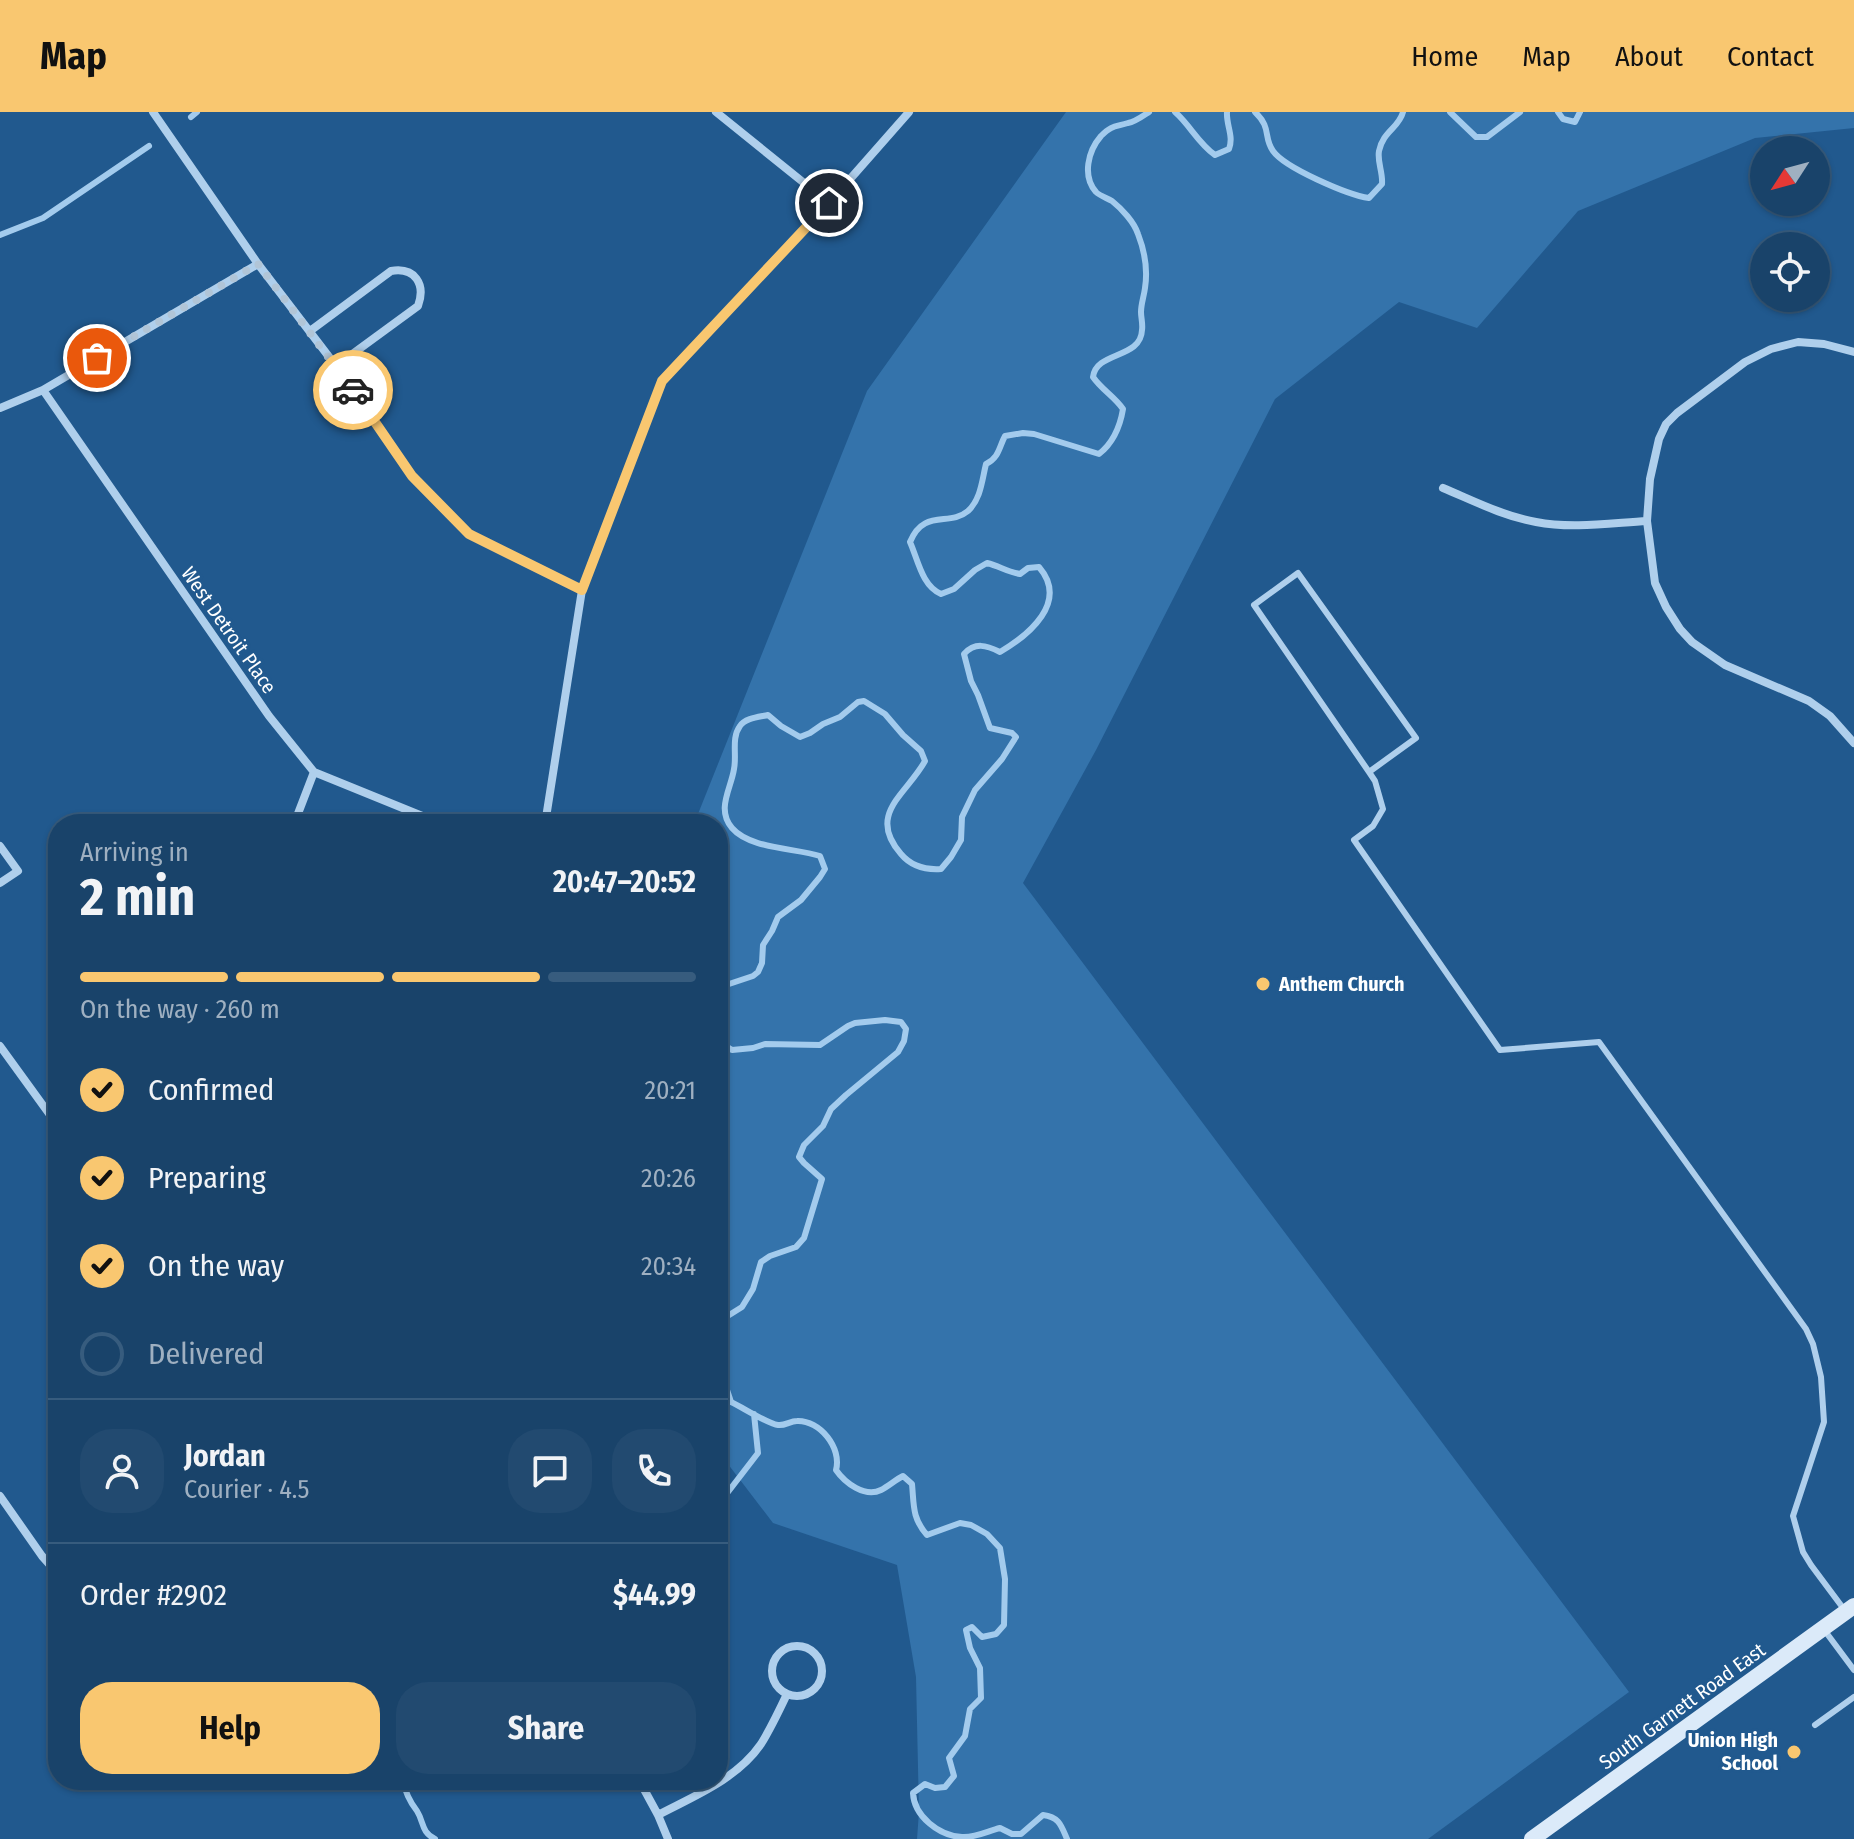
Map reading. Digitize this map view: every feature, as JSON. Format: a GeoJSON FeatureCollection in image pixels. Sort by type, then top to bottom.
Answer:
{"type":"FeatureCollection","features":[{"type":"Feature","properties":{"kind":"main road","name":"South Garnett Road East"},"geometry":{"type":"LineString","coordinates":[[1532,1839],[1850,1609]]}},
{"type":"Feature","properties":{"kind":"street"},"geometry":{"type":"LineString","coordinates":[[153,112],[258,264],[336,366],[412,476],[469,534],[582,590]]}},
{"type":"Feature","properties":{"kind":"street"},"geometry":{"type":"LineString","coordinates":[[716,112],[829,203]]}},
{"type":"Feature","properties":{"kind":"street"},"geometry":{"type":"LineString","coordinates":[[547,814],[582,590],[662,381],[829,203],[909,112]]}},
{"type":"Feature","properties":{"kind":"street"},"geometry":{"type":"LineString","coordinates":[[0,408],[43,390],[258,264]]}},
{"type":"Feature","properties":{"kind":"street"},"geometry":{"type":"LineString","coordinates":[[310,331],[391,271],[409,272],[419,282],[423,294],[418,306],[336,366]]}},
{"type":"Feature","properties":{"kind":"street"},"geometry":{"type":"LineString","coordinates":[[1854,352],[1824,344],[1798,342],[1771,349],[1745,362],[1677,413],[1666,424],[1659,439],[1650,479],[1647,521],[1655,583],[1666,607],[1692,642],[1725,665],[1809,701],[1830,716],[1854,743]]}},
{"type":"Feature","properties":{"kind":"street","name":"West Detroit Place"},"geometry":{"type":"LineString","coordinates":[[43,390],[269,716],[314,772],[417,814]]}},
{"type":"Feature","properties":{"kind":"street"},"geometry":{"type":"LineString","coordinates":[[1443,488],[1509,516],[1539,523],[1571,525],[1647,521]]}},
{"type":"Feature","properties":{"kind":"street"},"geometry":{"type":"LineString","coordinates":[[298,814],[314,772]]}},
{"type":"Feature","properties":{"kind":"street"},"geometry":{"type":"LineString","coordinates":[[0,846],[18,871],[0,883]]}},
{"type":"Feature","properties":{"kind":"street"},"geometry":{"type":"LineString","coordinates":[[0,1046],[48,1112]]}},
{"type":"Feature","properties":{"kind":"street"},"geometry":{"type":"LineString","coordinates":[[0,1496],[48,1563]]}},
{"type":"Feature","properties":{"kind":"street"},"geometry":{"type":"LineString","coordinates":[[792,1646],[809,1648],[816,1653],[823,1668],[819,1684],[807,1694],[787,1694],[773,1679],[773,1662],[777,1654],[792,1646]]}},
{"type":"Feature","properties":{"kind":"street"},"geometry":{"type":"LineString","coordinates":[[728,1777],[760,1746],[787,1694]]}},
{"type":"Feature","properties":{"kind":"street"},"geometry":{"type":"LineString","coordinates":[[644,1790],[668,1839]]}},
{"type":"Feature","properties":{"kind":"street"},"geometry":{"type":"LineString","coordinates":[[658,1815],[707,1790]]}},
{"type":"Feature","properties":{"kind":"lane"},"geometry":{"type":"LineString","coordinates":[[1369,772],[1416,738],[1298,573],[1254,605],[1375,781],[1383,809],[1373,826],[1354,840],[1500,1050],[1599,1042],[1806,1329],[1821,1377],[1824,1422],[1793,1516],[1803,1552],[1850,1609]]}},
{"type":"Feature","properties":{"kind":"lane"},"geometry":{"type":"LineString","coordinates":[[1822,1629],[1854,1670]]}},
{"type":"Feature","properties":{"kind":"lane"},"geometry":{"type":"LineString","coordinates":[[1815,1725],[1854,1697]]}},
{"type":"Feature","properties":{"kind":"shaded area"},"geometry":{"type":"Polygon","coordinates":[[[1066,112],[1854,112],[1854,128],[1750,136],[1750,140],[1578,211],[1477,328],[1399,302],[1275,399],[1096,750],[1023,883],[1629,1692],[1428,1839],[917,1839],[916,1677],[897,1565],[773,1523],[728,1464],[728,814],[698,814],[867,391],[1066,112]]]}},
{"type":"Feature","properties":{"kind":"waterway"},"geometry":{"type":"LineString","coordinates":[[191,117],[197,112]]}},
{"type":"Feature","properties":{"kind":"waterway"},"geometry":{"type":"LineString","coordinates":[[725,814],[734,769],[736,736],[742,723],[768,715],[800,737],[864,701],[885,714],[921,751],[925,761],[888,816],[891,840],[909,862],[919,866],[941,869],[951,857],[961,840],[962,817],[975,790],[1016,737],[1012,733],[990,728],[964,654],[981,646],[1000,652],[1023,636],[1042,616],[1050,593],[1039,567],[1028,568],[1020,574],[987,563],[954,589],[941,594],[925,579],[910,542],[922,525],[929,521],[961,516],[968,511],[976,501],[986,464],[996,455],[1005,436],[1034,434],[1099,454],[1115,434],[1123,409],[1093,377],[1102,363],[1127,351],[1140,339],[1146,267],[1134,225],[1116,204],[1096,192],[1089,179],[1088,164],[1096,142],[1105,132],[1149,112]]}},
{"type":"Feature","properties":{"kind":"waterway"},"geometry":{"type":"LineString","coordinates":[[1175,112],[1215,155],[1229,149],[1231,140],[1227,112]]}},
{"type":"Feature","properties":{"kind":"waterway"},"geometry":{"type":"LineString","coordinates":[[1255,112],[1264,123],[1270,146],[1280,158],[1318,180],[1369,198],[1382,184],[1381,144],[1403,112]]}},
{"type":"Feature","properties":{"kind":"waterway"},"geometry":{"type":"LineString","coordinates":[[1450,112],[1476,137],[1487,137],[1520,112]]}},
{"type":"Feature","properties":{"kind":"waterway"},"geometry":{"type":"LineString","coordinates":[[1558,112],[1563,119],[1575,122],[1580,112]]}},
{"type":"Feature","properties":{"kind":"waterway"},"geometry":{"type":"LineString","coordinates":[[0,235],[43,218],[149,146]]}},
{"type":"Feature","properties":{"kind":"waterway"},"geometry":{"type":"LineString","coordinates":[[728,822],[750,840],[820,856],[825,869],[801,900],[778,917],[763,945],[758,972],[728,984]]}},
{"type":"Feature","properties":{"kind":"waterway"},"geometry":{"type":"LineString","coordinates":[[728,1047],[732,1050],[765,1044],[820,1045],[855,1023],[885,1020],[901,1022],[906,1029],[898,1052],[831,1109],[823,1126],[804,1145],[799,1157],[822,1179],[804,1238],[796,1247],[761,1262],[753,1289],[742,1307],[728,1316]]}},
{"type":"Feature","properties":{"kind":"waterway"},"geometry":{"type":"LineString","coordinates":[[728,1393],[731,1402],[774,1424],[806,1422],[821,1430],[836,1453],[836,1470],[862,1491],[875,1492],[903,1476],[912,1484],[916,1517],[927,1535],[960,1523],[987,1534],[1000,1548],[1005,1579],[1004,1625],[996,1634],[982,1637],[972,1627],[966,1630],[970,1648],[980,1668],[981,1698],[970,1709],[965,1736],[949,1758],[954,1776],[945,1787],[935,1788],[925,1784],[913,1793],[914,1801],[929,1823],[953,1836],[972,1836],[1000,1828],[1012,1834],[1021,1834],[1043,1815],[1056,1820],[1067,1839]]}},
{"type":"Feature","properties":{"kind":"waterway"},"geometry":{"type":"LineString","coordinates":[[728,1492],[758,1453],[754,1414]]}},
{"type":"Feature","properties":{"kind":"waterway"},"geometry":{"type":"LineString","coordinates":[[406,1790],[425,1830],[435,1839]]}},
{"type":"Feature","properties":{"kind":"way so far"},"geometry":{"type":"LineString","coordinates":[[97,358],[258,264],[353,390]]}},
{"type":"Feature","properties":{"kind":"place","name":"Anthem Church"},"geometry":{"type":"Point","coordinates":[1263,984]}},
{"type":"Feature","properties":{"kind":"place","name":"Union High School"},"geometry":{"type":"Point","coordinates":[1794,1752]}},
{"type":"Feature","properties":{"kind":"route"},"geometry":{"type":"LineString","coordinates":[[353,390],[412,476],[469,534],[582,590],[662,381],[829,203]]}}]}
